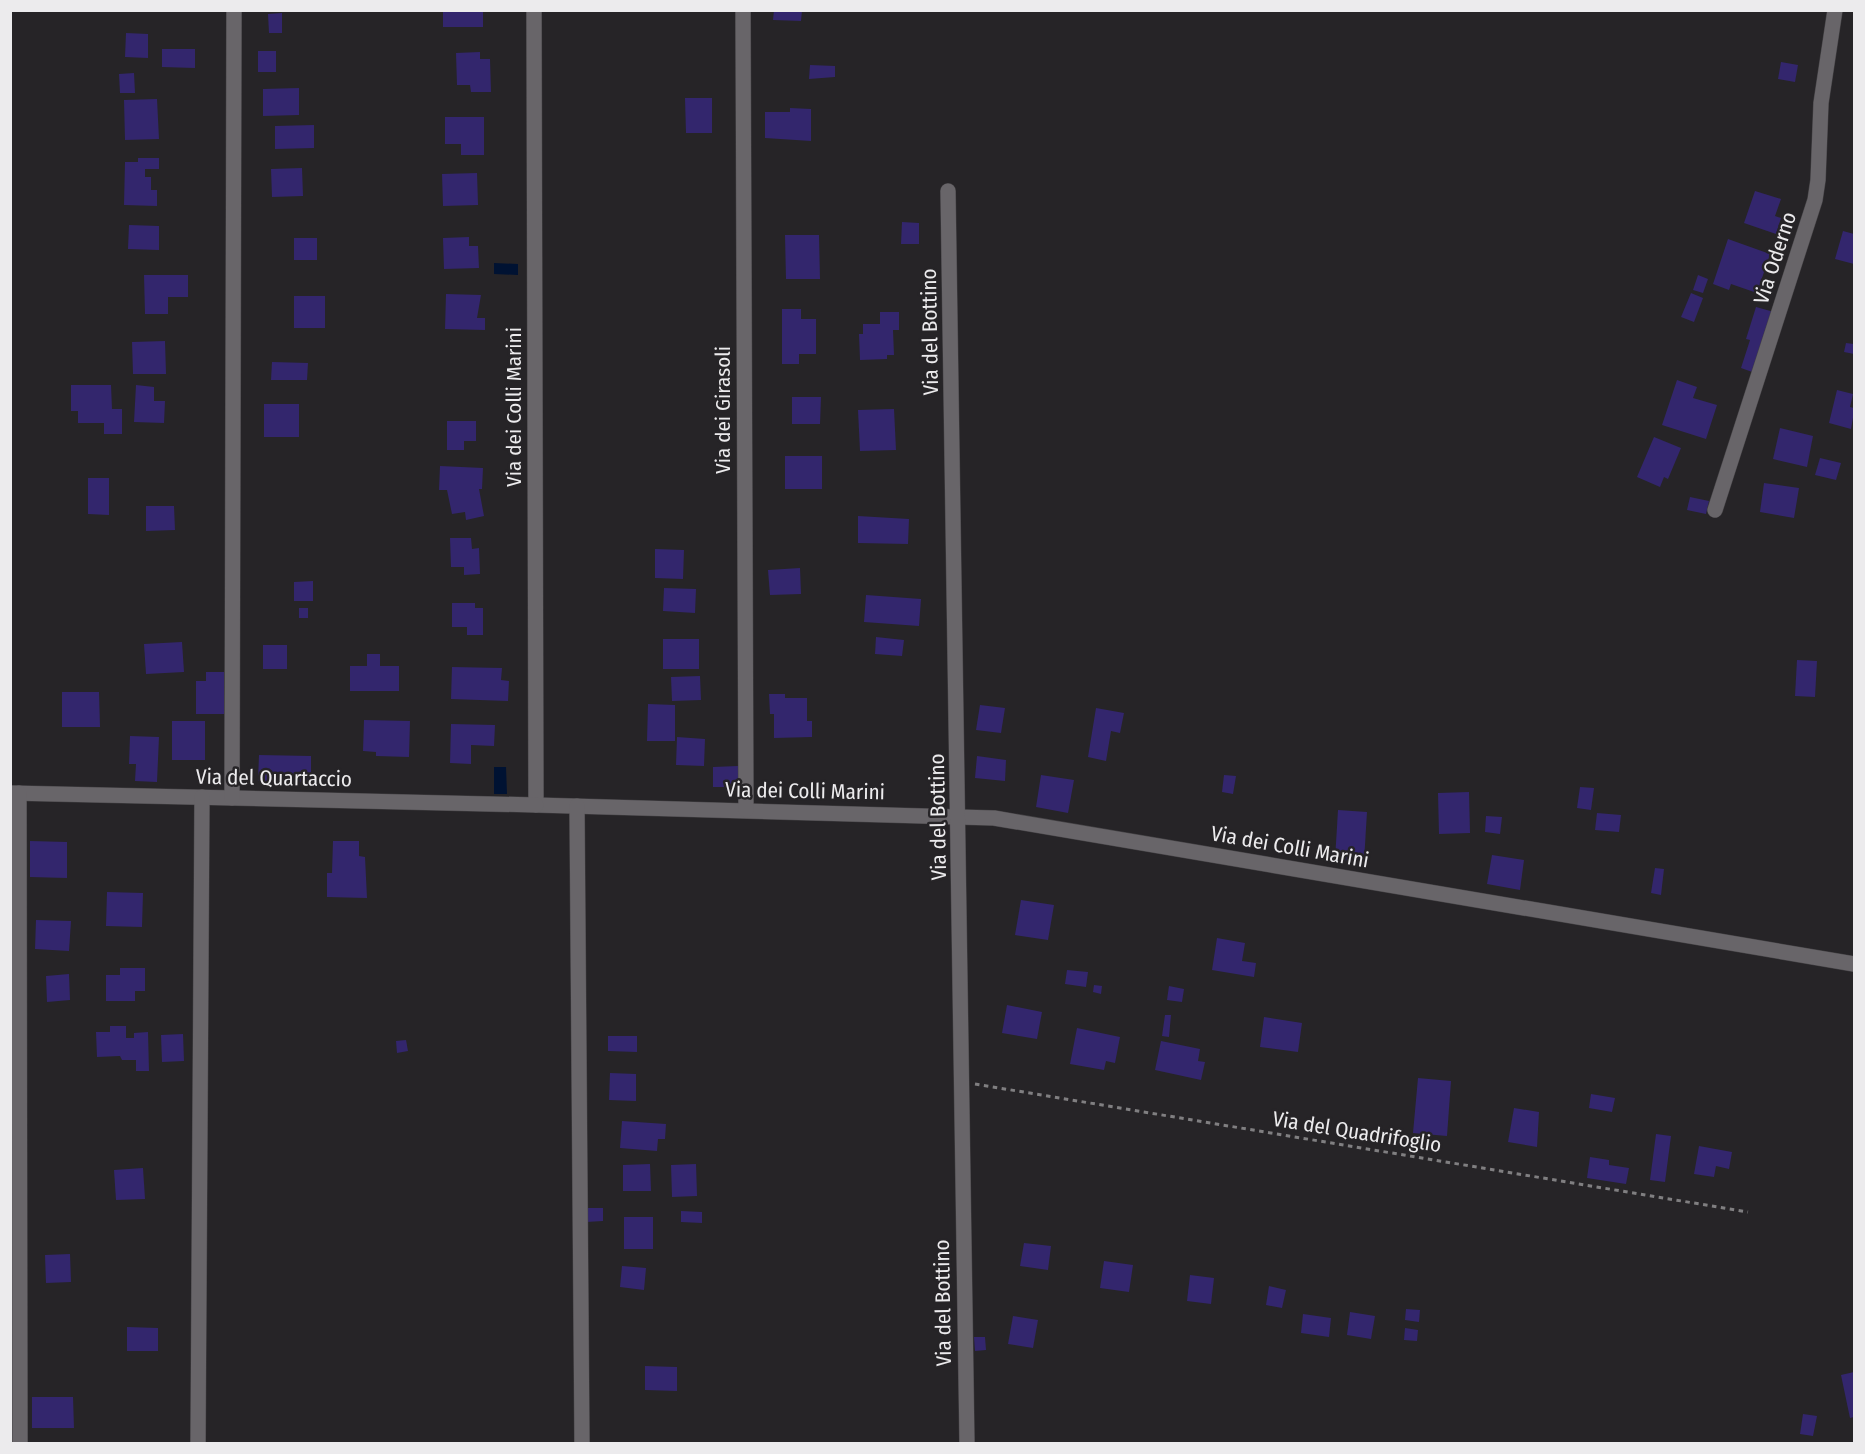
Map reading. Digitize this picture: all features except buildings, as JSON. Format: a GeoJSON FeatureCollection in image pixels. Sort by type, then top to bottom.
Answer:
{"type":"FeatureCollection","features":[{"type":"Feature","properties":{"kind":"street"},"geometry":{"type":"LineString","coordinates":[[232,798],[234,10]]}},
{"type":"Feature","properties":{"kind":"street","name":"Via dei Colli Marini"},"geometry":{"type":"LineString","coordinates":[[534,10],[537,805],[959,815],[1018,822],[1854,964]]}},
{"type":"Feature","properties":{"kind":"street","name":"Via dei Girasoli"},"geometry":{"type":"LineString","coordinates":[[743,10],[746,810]]}},
{"type":"Feature","properties":{"kind":"street","name":"Via Oderno"},"geometry":{"type":"LineString","coordinates":[[1715,510],[1815,200],[1821,104],[1835,10]]}},
{"type":"Feature","properties":{"kind":"street","name":"Via del Bottino"},"geometry":{"type":"LineString","coordinates":[[948,191],[967,1443]]}},
{"type":"Feature","properties":{"kind":"street"},"geometry":{"type":"LineString","coordinates":[[15,793],[20,1443]]}},
{"type":"Feature","properties":{"kind":"street","name":"Via del Quartaccio"},"geometry":{"type":"LineString","coordinates":[[15,793],[537,805]]}},
{"type":"Feature","properties":{"kind":"street"},"geometry":{"type":"LineString","coordinates":[[198,1443],[202,797]]}},
{"type":"Feature","properties":{"kind":"street"},"geometry":{"type":"LineString","coordinates":[[577,806],[582,1443]]}},
{"type":"Feature","properties":{"kind":"path","name":"Via del Quadrifoglio"},"geometry":{"type":"LineString","coordinates":[[962,1081],[1748,1212]]}},
{"type":"Feature","properties":{"kind":"water"},"geometry":{"type":"Polygon","coordinates":[[[494,263],[518,264],[518,275],[494,274],[494,263]]]}},
{"type":"Feature","properties":{"kind":"water"},"geometry":{"type":"Polygon","coordinates":[[[494,767],[506,767],[507,794],[494,794],[494,767]]]}}]}
